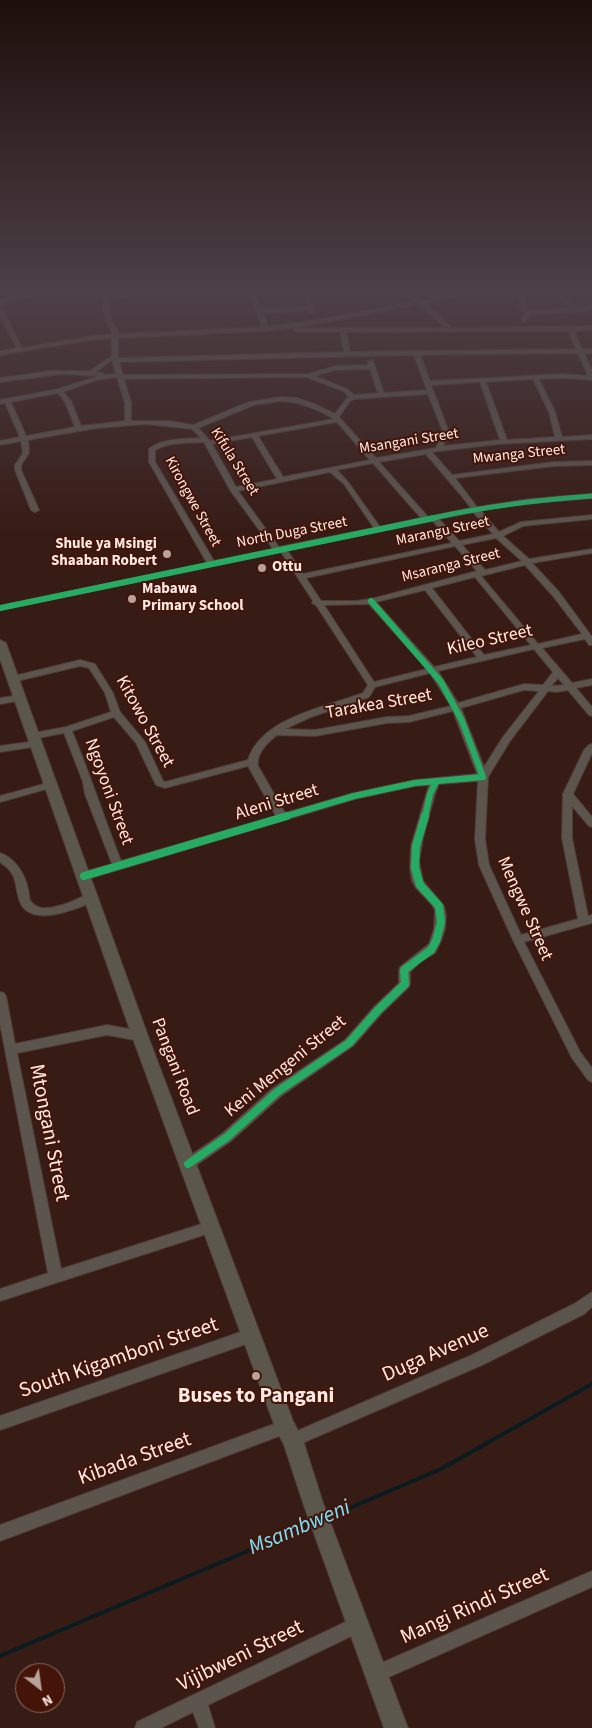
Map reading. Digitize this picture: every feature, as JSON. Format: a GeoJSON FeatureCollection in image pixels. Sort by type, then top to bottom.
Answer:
{"type":"FeatureCollection","features":[{"type":"Feature","properties":{"kind":"main road","name":"Pangani Road"},"geometry":{"type":"LineString","coordinates":[[0,643],[140,1036],[289,1433],[396,1728]]}},
{"type":"Feature","properties":{"kind":"street"},"geometry":{"type":"LineString","coordinates":[[34,510],[18,470],[18,465],[26,453],[24,438],[4,401],[89,373]]}},
{"type":"Feature","properties":{"kind":"street"},"geometry":{"type":"LineString","coordinates":[[85,380],[91,373]]}},
{"type":"Feature","properties":{"kind":"street"},"geometry":{"type":"LineString","coordinates":[[94,373],[111,376]]}},
{"type":"Feature","properties":{"kind":"street"},"geometry":{"type":"LineString","coordinates":[[120,373],[128,403],[128,423]]}},
{"type":"Feature","properties":{"kind":"street"},"geometry":{"type":"LineString","coordinates":[[0,380],[58,383],[111,376],[308,375],[317,373]]}},
{"type":"Feature","properties":{"kind":"street"},"geometry":{"type":"LineString","coordinates":[[375,373],[381,394]]}},
{"type":"Feature","properties":{"kind":"street"},"geometry":{"type":"LineString","coordinates":[[424,373],[446,432],[439,450]]}},
{"type":"Feature","properties":{"kind":"street"},"geometry":{"type":"LineString","coordinates":[[308,375],[345,390],[353,396]]}},
{"type":"Feature","properties":{"kind":"street"},"geometry":{"type":"LineString","coordinates":[[428,383],[535,378],[592,378]]}},
{"type":"Feature","properties":{"kind":"street"},"geometry":{"type":"LineString","coordinates":[[535,378],[552,412],[559,439]]}},
{"type":"Feature","properties":{"kind":"street"},"geometry":{"type":"LineString","coordinates":[[482,380],[504,442]]}},
{"type":"Feature","properties":{"kind":"street"},"geometry":{"type":"LineString","coordinates":[[58,383],[79,428]]}},
{"type":"Feature","properties":{"kind":"street"},"geometry":{"type":"LineString","coordinates":[[207,441],[255,436],[337,419],[348,400],[353,396],[430,392]]}},
{"type":"Feature","properties":{"kind":"street"},"geometry":{"type":"LineString","coordinates":[[194,427],[247,404],[266,399],[297,400],[311,404],[337,419],[376,461],[407,499],[457,544],[569,688],[592,712]]}},
{"type":"Feature","properties":{"kind":"street","name":"Kifula Street"},"geometry":{"type":"LineString","coordinates":[[0,443],[79,428],[128,423],[194,427],[207,441],[234,490],[300,577],[372,685]]}},
{"type":"Feature","properties":{"kind":"street"},"geometry":{"type":"LineString","coordinates":[[255,436],[281,480]]}},
{"type":"Feature","properties":{"kind":"street","name":"Msangani Street"},"geometry":{"type":"LineString","coordinates":[[234,490],[331,469],[439,450],[504,442],[592,437]]}},
{"type":"Feature","properties":{"kind":"street","name":"Kirongwe Street"},"geometry":{"type":"LineString","coordinates":[[207,441],[157,446],[152,450],[152,462],[211,563]]}},
{"type":"Feature","properties":{"kind":"street"},"geometry":{"type":"LineString","coordinates":[[428,452],[498,535],[527,562],[556,594],[589,639]]}},
{"type":"Feature","properties":{"kind":"street","name":"Mwanga Street"},"geometry":{"type":"LineString","coordinates":[[449,477],[554,464],[592,463]]}},
{"type":"Feature","properties":{"kind":"street"},"geometry":{"type":"LineString","coordinates":[[331,469],[346,483],[379,530]]}},
{"type":"Feature","properties":{"kind":"street","name":"North Duga Street"},"geometry":{"type":"LineString","coordinates":[[0,608],[475,509],[530,501],[592,496]]}},
{"type":"Feature","properties":{"kind":"street","name":"Marangu Street"},"geometry":{"type":"LineString","coordinates":[[300,577],[498,535],[521,524],[592,517]]}},
{"type":"Feature","properties":{"kind":"street","name":"Msaranga Street"},"geometry":{"type":"LineString","coordinates":[[316,603],[371,601],[478,573],[527,562],[592,551]]}},
{"type":"Feature","properties":{"kind":"street"},"geometry":{"type":"LineString","coordinates":[[426,586],[482,658]]}},
{"type":"Feature","properties":{"kind":"street"},"geometry":{"type":"LineString","coordinates":[[371,601],[433,671],[456,708],[483,778]]}},
{"type":"Feature","properties":{"kind":"street","name":"Kileo Street"},"geometry":{"type":"LineString","coordinates":[[372,685],[482,658],[589,639]]}},
{"type":"Feature","properties":{"kind":"street","name":"Kitowo Street"},"geometry":{"type":"LineString","coordinates":[[13,679],[64,665],[88,664],[96,671],[109,693],[116,713],[140,742],[159,783],[165,785],[252,762]]}},
{"type":"Feature","properties":{"kind":"street","name":"Mengwe Street"},"geometry":{"type":"LineString","coordinates":[[558,673],[506,739],[483,778],[480,839],[484,865],[518,940],[576,1054],[592,1077]]}},
{"type":"Feature","properties":{"kind":"street","name":"Tarakea Street"},"geometry":{"type":"LineString","coordinates":[[275,732],[315,733],[387,720],[409,719],[456,708],[524,687],[569,688],[592,682]]}},
{"type":"Feature","properties":{"kind":"street"},"geometry":{"type":"LineString","coordinates":[[282,817],[252,762],[253,757],[262,744],[275,732],[298,719],[366,696],[372,685]]}},
{"type":"Feature","properties":{"kind":"street"},"geometry":{"type":"LineString","coordinates":[[0,701],[20,698]]}},
{"type":"Feature","properties":{"kind":"street","name":"Ngoyoni Street"},"geometry":{"type":"LineString","coordinates":[[0,749],[35,740],[116,713]]}},
{"type":"Feature","properties":{"kind":"street","name":"Ngoyoni Street"},"geometry":{"type":"LineString","coordinates":[[67,730],[118,866]]}},
{"type":"Feature","properties":{"kind":"street"},"geometry":{"type":"LineString","coordinates":[[518,940],[588,920],[567,838],[568,794],[592,747]]}},
{"type":"Feature","properties":{"kind":"street","name":"Aleni Street"},"geometry":{"type":"LineString","coordinates":[[84,876],[386,788],[483,778]]}},
{"type":"Feature","properties":{"kind":"street","name":"Keni Mengeni Street"},"geometry":{"type":"LineString","coordinates":[[188,1164],[227,1136],[277,1092],[349,1043],[389,998],[405,984],[404,970],[417,958],[432,950],[442,914],[436,902],[420,886],[415,876],[415,857],[416,840],[428,808],[430,789],[436,782]]}},
{"type":"Feature","properties":{"kind":"street"},"geometry":{"type":"LineString","coordinates":[[0,799],[51,785]]}},
{"type":"Feature","properties":{"kind":"street"},"geometry":{"type":"LineString","coordinates":[[568,794],[592,824]]}},
{"type":"Feature","properties":{"kind":"street"},"geometry":{"type":"LineString","coordinates":[[0,858],[9,862],[18,872],[26,902],[34,911],[44,912],[64,909],[92,897]]}},
{"type":"Feature","properties":{"kind":"street","name":"Mtongani Street"},"geometry":{"type":"LineString","coordinates":[[0,996],[56,1278]]}},
{"type":"Feature","properties":{"kind":"street"},"geometry":{"type":"LineString","coordinates":[[11,1050],[108,1030],[140,1036]]}},
{"type":"Feature","properties":{"kind":"street"},"geometry":{"type":"LineString","coordinates":[[0,1295],[211,1227]]}},
{"type":"Feature","properties":{"kind":"street","name":"Duga Avenue"},"geometry":{"type":"LineString","coordinates":[[289,1433],[477,1360],[579,1309],[592,1298]]}},
{"type":"Feature","properties":{"kind":"street","name":"South Kigamboni Street"},"geometry":{"type":"LineString","coordinates":[[0,1423],[252,1335]]}},
{"type":"Feature","properties":{"kind":"street","name":"Kibada Street"},"geometry":{"type":"LineString","coordinates":[[0,1532],[289,1433]]}},
{"type":"Feature","properties":{"kind":"street","name":"Mangi Rindi Street"},"geometry":{"type":"LineString","coordinates":[[376,1674],[592,1579]]}},
{"type":"Feature","properties":{"kind":"street","name":"Vijibweni Street"},"geometry":{"type":"LineString","coordinates":[[143,1728],[358,1624]]}},
{"type":"Feature","properties":{"kind":"street"},"geometry":{"type":"LineString","coordinates":[[198,1701],[207,1728]]}},
{"type":"Feature","properties":{"kind":"waterway","name":"Msambweni"},"geometry":{"type":"LineString","coordinates":[[326,1518],[441,1469],[592,1384]]}},
{"type":"Feature","properties":{"kind":"waterway","name":"Msambweni"},"geometry":{"type":"LineString","coordinates":[[0,1656],[314,1523]]}},
{"type":"Feature","properties":{"kind":"cycle path"},"geometry":{"type":"LineString","coordinates":[[0,608],[475,509],[530,501],[592,496]]}},
{"type":"Feature","properties":{"kind":"cycle path"},"geometry":{"type":"LineString","coordinates":[[84,876],[354,796],[415,783],[483,777],[462,721],[441,682],[371,601]]}},
{"type":"Feature","properties":{"kind":"cycle path"},"geometry":{"type":"LineString","coordinates":[[188,1164],[227,1137],[277,1092],[349,1043],[378,1010],[405,984],[404,970],[434,946],[439,929],[440,910],[436,902],[418,881],[414,861],[416,846],[430,794],[436,782]]}},
{"type":"Feature","properties":{"kind":"place","name":"Shule ya Msingi Shaaban Robert"},"geometry":{"type":"Point","coordinates":[167,554]}},
{"type":"Feature","properties":{"kind":"place","name":"Ottu"},"geometry":{"type":"Point","coordinates":[262,568]}},
{"type":"Feature","properties":{"kind":"place","name":"Mabawa Primary School"},"geometry":{"type":"Point","coordinates":[132,599]}},
{"type":"Feature","properties":{"kind":"place","name":"Buses to Pangani"},"geometry":{"type":"Point","coordinates":[256,1376]}}]}
